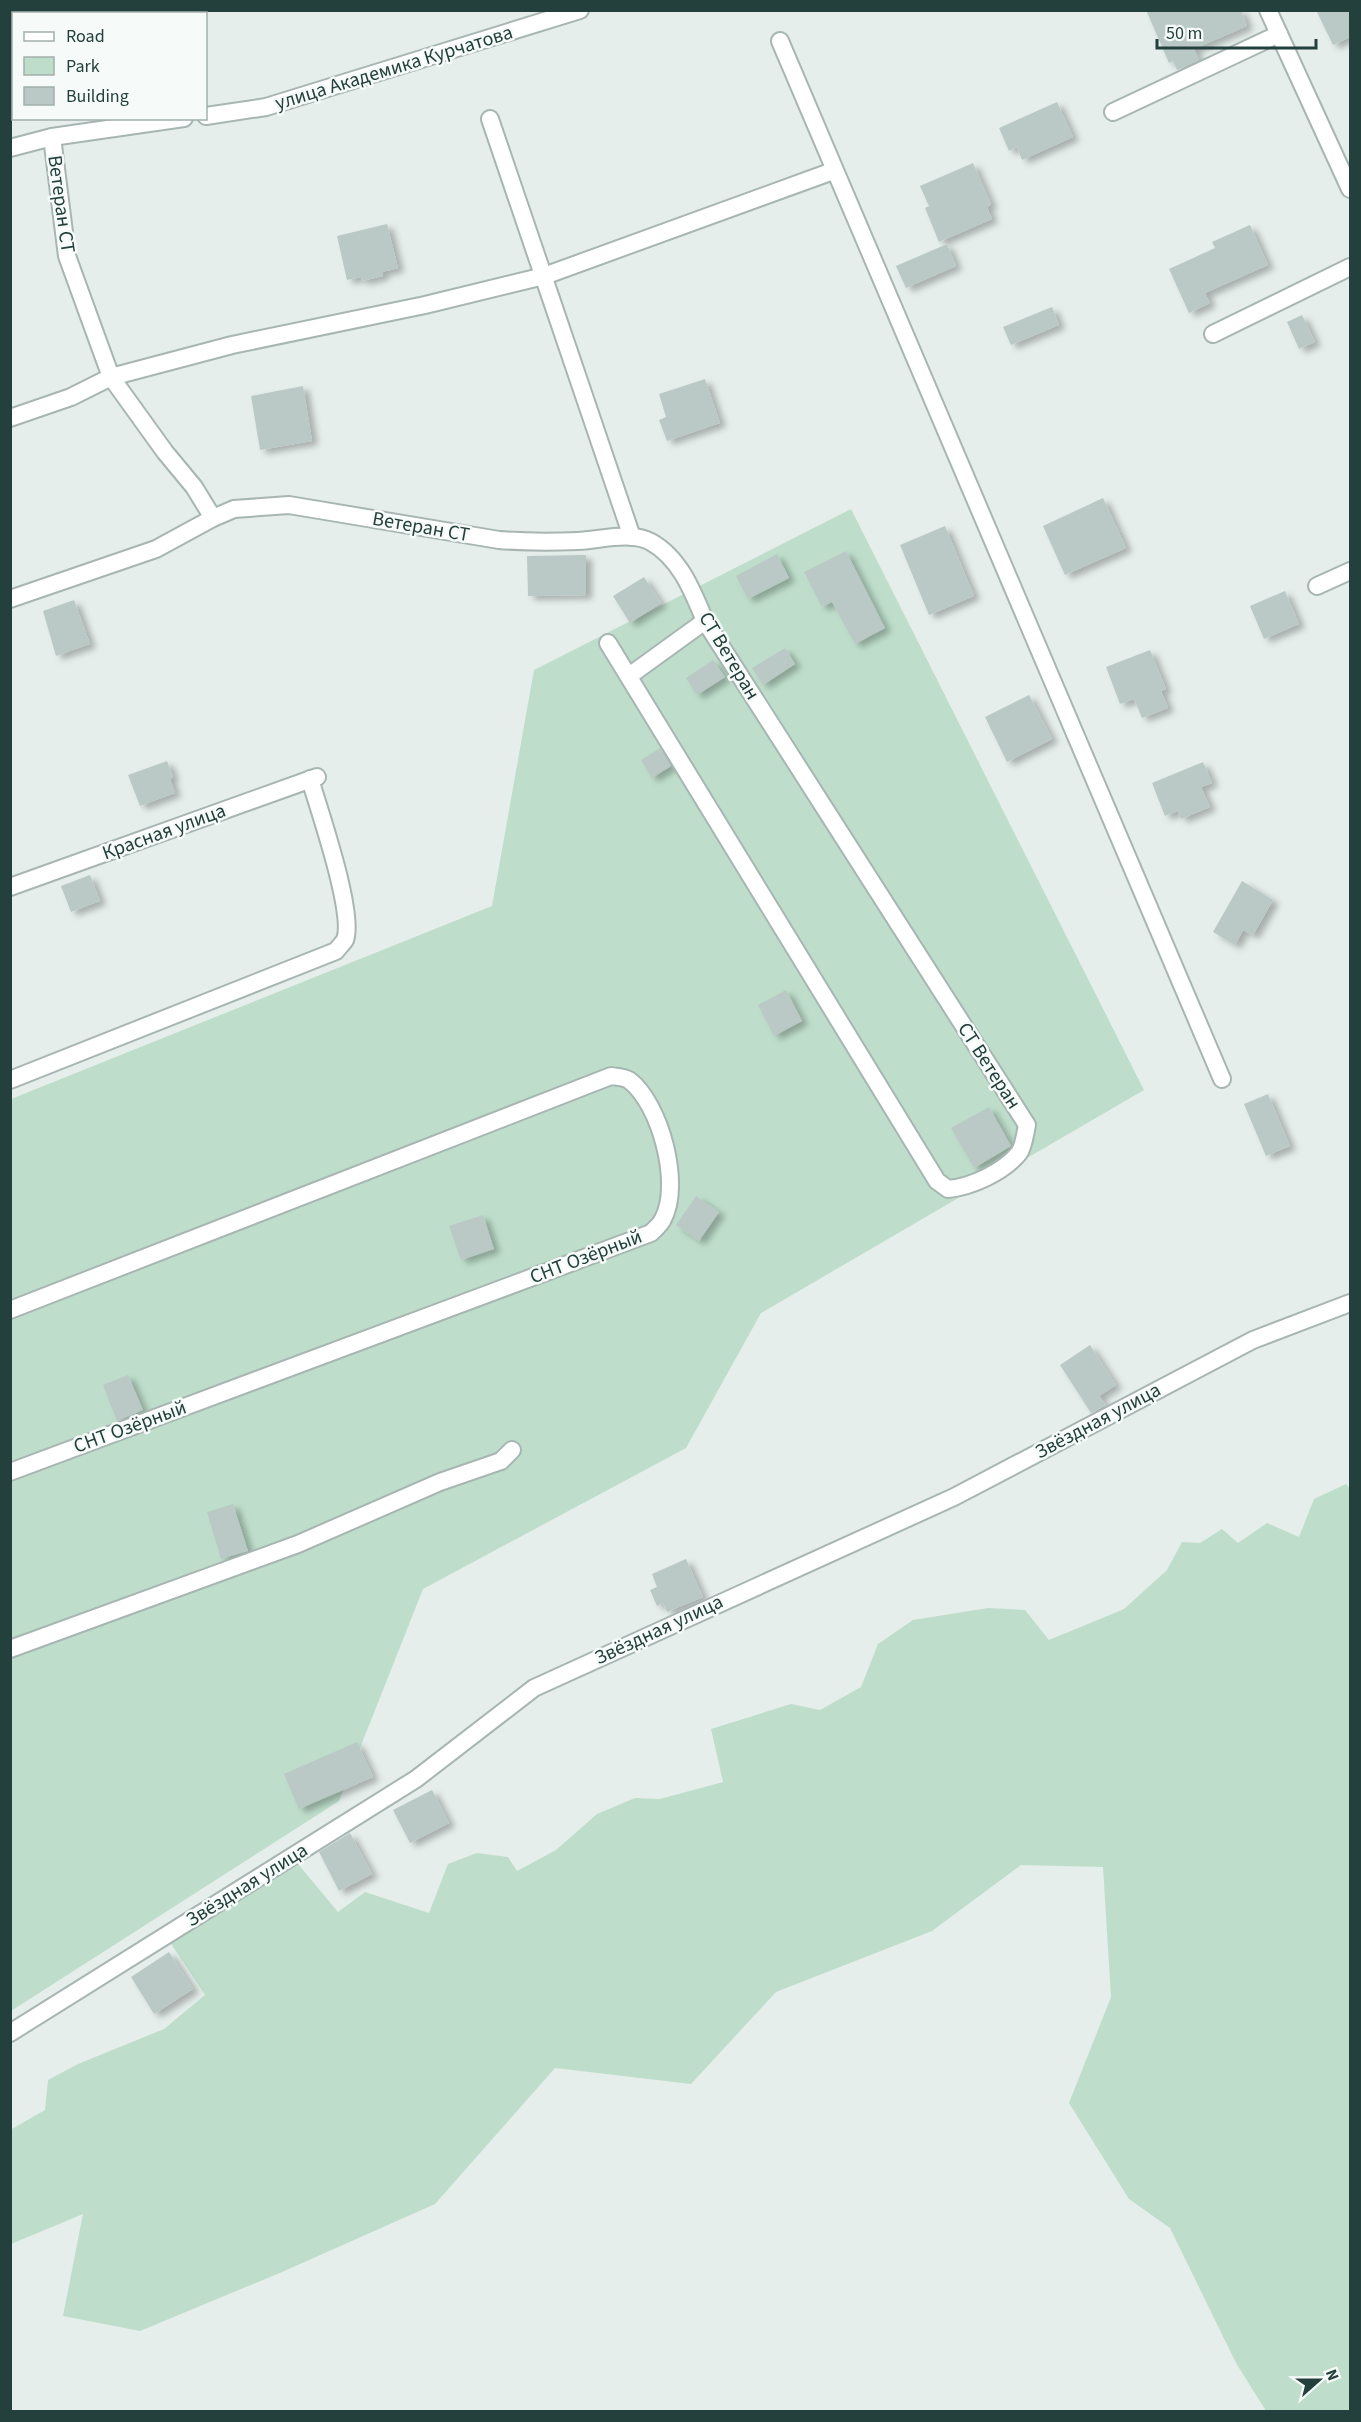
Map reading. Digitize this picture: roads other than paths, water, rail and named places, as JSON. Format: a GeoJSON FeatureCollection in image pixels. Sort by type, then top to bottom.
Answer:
{"type":"FeatureCollection","features":[{"type":"Feature","properties":{"kind":"street","name":"улица Академика Курчатова"},"geometry":{"type":"LineString","coordinates":[[207,116],[266,107],[580,10]]}},
{"type":"Feature","properties":{"kind":"street"},"geometry":{"type":"LineString","coordinates":[[1268,10],[1350,189]]}},
{"type":"Feature","properties":{"kind":"street"},"geometry":{"type":"LineString","coordinates":[[1113,112],[1279,34]]}},
{"type":"Feature","properties":{"kind":"street"},"geometry":{"type":"LineString","coordinates":[[780,41],[833,171],[1222,1079]]}},
{"type":"Feature","properties":{"kind":"street"},"geometry":{"type":"LineString","coordinates":[[490,119],[632,537]]}},
{"type":"Feature","properties":{"kind":"street"},"geometry":{"type":"LineString","coordinates":[[10,148],[52,137],[170,120]]}},
{"type":"Feature","properties":{"kind":"street","name":"Ветеран СТ"},"geometry":{"type":"LineString","coordinates":[[52,137],[67,256],[111,377],[165,452],[194,487],[213,518]]}},
{"type":"Feature","properties":{"kind":"street"},"geometry":{"type":"LineString","coordinates":[[10,418],[71,397],[111,377],[232,345],[425,305],[544,276],[833,171]]}},
{"type":"Feature","properties":{"kind":"street"},"geometry":{"type":"LineString","coordinates":[[1213,334],[1350,267]]}},
{"type":"Feature","properties":{"kind":"street","name":"Ветеран СТ"},"geometry":{"type":"LineString","coordinates":[[10,599],[156,549],[234,509],[289,505],[499,540],[527,542],[632,537]]}},
{"type":"Feature","properties":{"kind":"street","name":"СТ Ветеран"},"geometry":{"type":"LineString","coordinates":[[608,643],[937,1181],[948,1189],[963,1187],[1010,1163],[1021,1150],[1027,1125],[705,621],[689,583],[666,554],[650,542],[632,537]]}},
{"type":"Feature","properties":{"kind":"street"},"geometry":{"type":"LineString","coordinates":[[1317,586],[1350,571]]}},
{"type":"Feature","properties":{"kind":"street"},"geometry":{"type":"LineString","coordinates":[[629,676],[705,621]]}},
{"type":"Feature","properties":{"kind":"street","name":"Красная улица"},"geometry":{"type":"LineString","coordinates":[[10,887],[314,778],[346,922],[345,940],[336,951],[10,1080]]}},
{"type":"Feature","properties":{"kind":"street","name":"СНТ Озёрный"},"geometry":{"type":"LineString","coordinates":[[10,1310],[611,1076],[627,1079],[642,1094],[659,1126],[668,1161],[669,1193],[664,1218],[651,1233],[10,1472]]}},
{"type":"Feature","properties":{"kind":"street","name":"Звёздная улица"},"geometry":{"type":"LineString","coordinates":[[10,2033],[416,1779],[534,1688],[954,1497],[1253,1340],[1350,1303]]}},
{"type":"Feature","properties":{"kind":"street"},"geometry":{"type":"LineString","coordinates":[[10,1649],[206,1575],[298,1544],[440,1482],[501,1461],[512,1450]]}}]}
